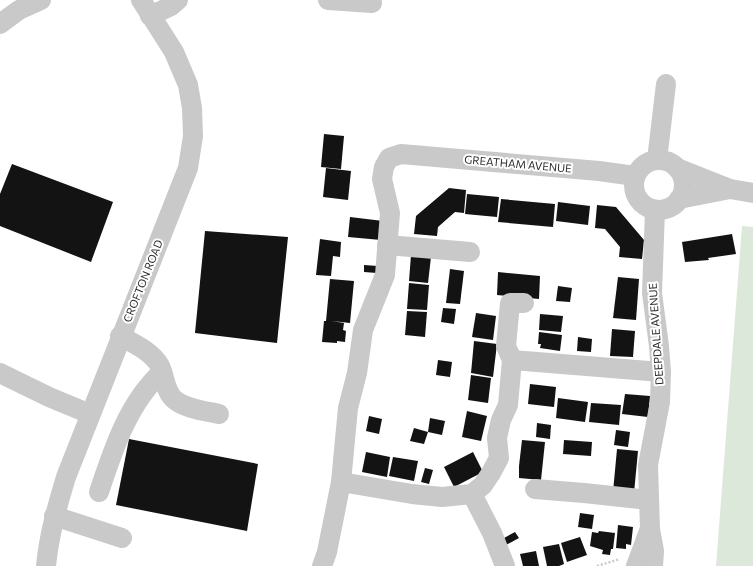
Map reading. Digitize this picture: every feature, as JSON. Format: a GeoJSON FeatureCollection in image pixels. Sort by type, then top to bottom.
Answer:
{"type":"FeatureCollection","features":[{"type":"Feature","properties":{"kind":"street"},"geometry":{"type":"LineString","coordinates":[[0,24],[19,10],[41,0]]}},
{"type":"Feature","properties":{"kind":"street"},"geometry":{"type":"LineString","coordinates":[[145,8],[171,6],[178,0]]}},
{"type":"Feature","properties":{"kind":"street"},"geometry":{"type":"LineString","coordinates":[[328,0],[372,3]]}},
{"type":"Feature","properties":{"kind":"street","name":"CROFTON ROAD"},"geometry":{"type":"LineString","coordinates":[[46,566],[54,516],[66,477],[120,336],[188,168],[193,136],[192,108],[188,85],[174,52],[145,8]]}},
{"type":"Feature","properties":{"kind":"street"},"geometry":{"type":"LineString","coordinates":[[657,160],[666,84]]}},
{"type":"Feature","properties":{"kind":"street","name":"GREATHAM AVENUE"},"geometry":{"type":"LineString","coordinates":[[387,245],[390,213],[382,179],[384,166],[389,158],[401,154],[599,171],[635,176]]}},
{"type":"Feature","properties":{"kind":"street"},"geometry":{"type":"LineString","coordinates":[[730,190],[679,200],[668,208],[655,210],[640,201],[634,188],[635,176],[644,164],[657,160],[667,161],[678,168],[730,190],[753,193]]}},
{"type":"Feature","properties":{"kind":"street"},"geometry":{"type":"LineString","coordinates":[[678,168],[684,185],[679,200]]}},
{"type":"Feature","properties":{"kind":"street","name":"DEEPDALE AVENUE"},"geometry":{"type":"LineString","coordinates":[[650,529],[648,465],[660,402],[661,372],[652,293],[655,210]]}},
{"type":"Feature","properties":{"kind":"street"},"geometry":{"type":"LineString","coordinates":[[322,566],[327,552],[342,482],[348,408],[357,373],[363,330],[386,275],[387,245],[470,252]]}},
{"type":"Feature","properties":{"kind":"street"},"geometry":{"type":"LineString","coordinates":[[342,482],[412,494],[442,497],[472,494],[483,485],[498,458],[497,438],[501,420],[508,405],[512,360],[506,346],[510,303],[524,303]]}},
{"type":"Feature","properties":{"kind":"street"},"geometry":{"type":"LineString","coordinates":[[120,336],[142,348],[156,361],[168,389],[175,400],[189,407],[220,414]]}},
{"type":"Feature","properties":{"kind":"street"},"geometry":{"type":"LineString","coordinates":[[512,360],[661,372]]}},
{"type":"Feature","properties":{"kind":"street"},"geometry":{"type":"LineString","coordinates":[[99,492],[116,444],[136,405],[150,384],[162,372]]}},
{"type":"Feature","properties":{"kind":"street"},"geometry":{"type":"LineString","coordinates":[[0,373],[49,397],[90,414]]}},
{"type":"Feature","properties":{"kind":"street"},"geometry":{"type":"LineString","coordinates":[[535,489],[649,500]]}},
{"type":"Feature","properties":{"kind":"street"},"geometry":{"type":"LineString","coordinates":[[472,494],[492,533],[505,566]]}},
{"type":"Feature","properties":{"kind":"street"},"geometry":{"type":"LineString","coordinates":[[54,516],[122,538]]}},
{"type":"Feature","properties":{"kind":"street"},"geometry":{"type":"LineString","coordinates":[[636,566],[650,529]]}},
{"type":"Feature","properties":{"kind":"street"},"geometry":{"type":"LineString","coordinates":[[650,529],[654,551],[653,566]]}},
{"type":"Feature","properties":{"kind":"green space"},"geometry":{"type":"Polygon","coordinates":[[[742,226],[753,227],[753,566],[716,566],[742,226]]]}},
{"type":"Feature","properties":{"kind":"building"},"geometry":{"type":"Polygon","coordinates":[[[324,134],[344,136],[341,169],[321,167],[324,134]]]}},
{"type":"Feature","properties":{"kind":"building"},"geometry":{"type":"Polygon","coordinates":[[[12,164],[113,202],[91,262],[0,226],[0,194],[12,164]]]}},
{"type":"Feature","properties":{"kind":"building"},"geometry":{"type":"Polygon","coordinates":[[[326,168],[351,171],[348,200],[323,197],[326,168]]]}},
{"type":"Feature","properties":{"kind":"building"},"geometry":{"type":"Polygon","coordinates":[[[449,188],[466,190],[464,213],[455,212],[438,227],[437,236],[414,234],[416,216],[449,188]]]}},
{"type":"Feature","properties":{"kind":"building"},"geometry":{"type":"Polygon","coordinates":[[[467,194],[499,197],[497,217],[465,214],[467,194]]]}},
{"type":"Feature","properties":{"kind":"building"},"geometry":{"type":"Polygon","coordinates":[[[501,199],[555,204],[553,227],[498,222],[501,199]]]}},
{"type":"Feature","properties":{"kind":"building"},"geometry":{"type":"Polygon","coordinates":[[[558,202],[590,206],[588,225],[556,221],[558,202]]]}},
{"type":"Feature","properties":{"kind":"building"},"geometry":{"type":"Polygon","coordinates":[[[597,205],[616,207],[644,240],[642,259],[619,257],[620,247],[605,229],[595,228],[597,205]]]}},
{"type":"Feature","properties":{"kind":"building"},"geometry":{"type":"Polygon","coordinates":[[[350,217],[383,221],[381,240],[348,237],[350,217]]]}},
{"type":"Feature","properties":{"kind":"building"},"geometry":{"type":"Polygon","coordinates":[[[205,231],[288,237],[277,343],[195,333],[205,231]]]}},
{"type":"Feature","properties":{"kind":"building"},"geometry":{"type":"Polygon","coordinates":[[[732,234],[736,254],[708,258],[709,260],[685,262],[682,242],[732,234]]]}},
{"type":"Feature","properties":{"kind":"building"},"geometry":{"type":"Polygon","coordinates":[[[320,239],[341,242],[340,257],[333,256],[331,276],[316,275],[320,239]]]}},
{"type":"Feature","properties":{"kind":"building"},"geometry":{"type":"Polygon","coordinates":[[[411,255],[431,257],[428,283],[409,281],[411,255]]]}},
{"type":"Feature","properties":{"kind":"building"},"geometry":{"type":"Polygon","coordinates":[[[364,265],[378,266],[377,273],[364,272],[364,265]]]}},
{"type":"Feature","properties":{"kind":"building"},"geometry":{"type":"Polygon","coordinates":[[[450,269],[464,271],[460,304],[446,303],[450,269]]]}},
{"type":"Feature","properties":{"kind":"building"},"geometry":{"type":"Polygon","coordinates":[[[498,272],[540,276],[539,299],[497,295],[498,272]]]}},
{"type":"Feature","properties":{"kind":"building"},"geometry":{"type":"Polygon","coordinates":[[[618,277],[639,279],[636,320],[613,318],[618,277]]]}},
{"type":"Feature","properties":{"kind":"building"},"geometry":{"type":"Polygon","coordinates":[[[330,279],[354,281],[350,323],[332,321],[344,323],[343,330],[346,331],[345,342],[322,342],[324,321],[326,321],[330,279]]]}},
{"type":"Feature","properties":{"kind":"building"},"geometry":{"type":"Polygon","coordinates":[[[409,283],[429,285],[427,310],[407,309],[409,283]]]}},
{"type":"Feature","properties":{"kind":"building"},"geometry":{"type":"Polygon","coordinates":[[[558,286],[572,288],[570,302],[556,301],[558,286]]]}},
{"type":"Feature","properties":{"kind":"building"},"geometry":{"type":"Polygon","coordinates":[[[443,308],[456,309],[454,324],[441,322],[443,308]]]}},
{"type":"Feature","properties":{"kind":"building"},"geometry":{"type":"Polygon","coordinates":[[[407,311],[427,312],[425,337],[405,335],[407,311]]]}},
{"type":"Feature","properties":{"kind":"building"},"geometry":{"type":"Polygon","coordinates":[[[476,313],[496,316],[493,340],[472,337],[476,313]]]}},
{"type":"Feature","properties":{"kind":"building"},"geometry":{"type":"Polygon","coordinates":[[[540,314],[563,316],[561,332],[539,330],[540,314]]]}},
{"type":"Feature","properties":{"kind":"building"},"geometry":{"type":"Polygon","coordinates":[[[612,329],[635,331],[633,357],[610,356],[612,329]]]}},
{"type":"Feature","properties":{"kind":"building"},"geometry":{"type":"Polygon","coordinates":[[[539,332],[562,335],[560,351],[540,348],[541,344],[538,344],[539,332]]]}},
{"type":"Feature","properties":{"kind":"building"},"geometry":{"type":"Polygon","coordinates":[[[578,337],[592,339],[591,352],[577,351],[578,337]]]}},
{"type":"Feature","properties":{"kind":"building"},"geometry":{"type":"Polygon","coordinates":[[[474,341],[497,344],[493,377],[471,373],[474,341]]]}},
{"type":"Feature","properties":{"kind":"building"},"geometry":{"type":"Polygon","coordinates":[[[438,360],[452,362],[450,377],[436,375],[438,360]]]}},
{"type":"Feature","properties":{"kind":"building"},"geometry":{"type":"Polygon","coordinates":[[[471,375],[491,378],[488,403],[468,400],[471,375]]]}},
{"type":"Feature","properties":{"kind":"building"},"geometry":{"type":"Polygon","coordinates":[[[530,384],[556,387],[554,407],[528,404],[530,384]]]}},
{"type":"Feature","properties":{"kind":"building"},"geometry":{"type":"Polygon","coordinates":[[[625,394],[650,396],[648,417],[622,414],[625,394]]]}},
{"type":"Feature","properties":{"kind":"building"},"geometry":{"type":"Polygon","coordinates":[[[558,398],[588,402],[585,422],[556,418],[558,398]]]}},
{"type":"Feature","properties":{"kind":"building"},"geometry":{"type":"Polygon","coordinates":[[[591,403],[621,405],[619,425],[589,422],[591,403]]]}},
{"type":"Feature","properties":{"kind":"building"},"geometry":{"type":"Polygon","coordinates":[[[467,411],[487,416],[481,441],[462,437],[467,411]]]}},
{"type":"Feature","properties":{"kind":"building"},"geometry":{"type":"Polygon","coordinates":[[[369,416],[382,419],[379,434],[366,431],[369,416]]]}},
{"type":"Feature","properties":{"kind":"building"},"geometry":{"type":"Polygon","coordinates":[[[430,418],[445,421],[442,435],[428,432],[430,418]]]}},
{"type":"Feature","properties":{"kind":"building"},"geometry":{"type":"Polygon","coordinates":[[[537,423],[551,425],[550,439],[536,437],[537,423]]]}},
{"type":"Feature","properties":{"kind":"building"},"geometry":{"type":"Polygon","coordinates":[[[414,428],[428,432],[424,444],[410,441],[414,428]]]}},
{"type":"Feature","properties":{"kind":"building"},"geometry":{"type":"Polygon","coordinates":[[[616,430],[630,432],[628,447],[614,445],[616,430]]]}},
{"type":"Feature","properties":{"kind":"building"},"geometry":{"type":"Polygon","coordinates":[[[129,439],[258,464],[247,531],[116,505],[129,439]]]}},
{"type":"Feature","properties":{"kind":"building"},"geometry":{"type":"Polygon","coordinates":[[[522,440],[545,442],[541,480],[519,478],[522,440]]]}},
{"type":"Feature","properties":{"kind":"building"},"geometry":{"type":"Polygon","coordinates":[[[564,440],[592,442],[591,456],[563,454],[564,440]]]}},
{"type":"Feature","properties":{"kind":"building"},"geometry":{"type":"Polygon","coordinates":[[[617,449],[638,451],[634,493],[613,492],[617,449]]]}},
{"type":"Feature","properties":{"kind":"building"},"geometry":{"type":"Polygon","coordinates":[[[366,452],[390,457],[387,477],[362,472],[366,452]]]}},
{"type":"Feature","properties":{"kind":"building"},"geometry":{"type":"Polygon","coordinates":[[[473,452],[483,472],[454,487],[444,467],[473,452]]]}},
{"type":"Feature","properties":{"kind":"building"},"geometry":{"type":"Polygon","coordinates":[[[393,457],[418,461],[414,481],[389,476],[393,457]]]}},
{"type":"Feature","properties":{"kind":"building"},"geometry":{"type":"Polygon","coordinates":[[[425,468],[433,470],[429,484],[421,482],[425,468]]]}},
{"type":"Feature","properties":{"kind":"building"},"geometry":{"type":"Polygon","coordinates":[[[580,513],[594,515],[592,529],[578,527],[580,513]]]}},
{"type":"Feature","properties":{"kind":"building"},"geometry":{"type":"Polygon","coordinates":[[[618,525],[633,527],[631,545],[626,544],[626,549],[616,548],[618,525]]]}},
{"type":"Feature","properties":{"kind":"building"},"geometry":{"type":"Polygon","coordinates":[[[599,531],[615,533],[613,549],[611,549],[610,555],[602,554],[603,550],[590,546],[592,532],[598,533],[599,531]]]}},
{"type":"Feature","properties":{"kind":"building"},"geometry":{"type":"Polygon","coordinates":[[[515,532],[519,538],[506,545],[504,538],[515,532]]]}},
{"type":"Feature","properties":{"kind":"building"},"geometry":{"type":"Polygon","coordinates":[[[580,537],[587,555],[567,562],[561,543],[580,537]]]}},
{"type":"Feature","properties":{"kind":"building"},"geometry":{"type":"Polygon","coordinates":[[[559,544],[564,564],[559,566],[547,566],[543,547],[559,544]]]}},
{"type":"Feature","properties":{"kind":"building"},"geometry":{"type":"Polygon","coordinates":[[[536,551],[539,566],[523,566],[520,554],[536,551]]]}}]}
